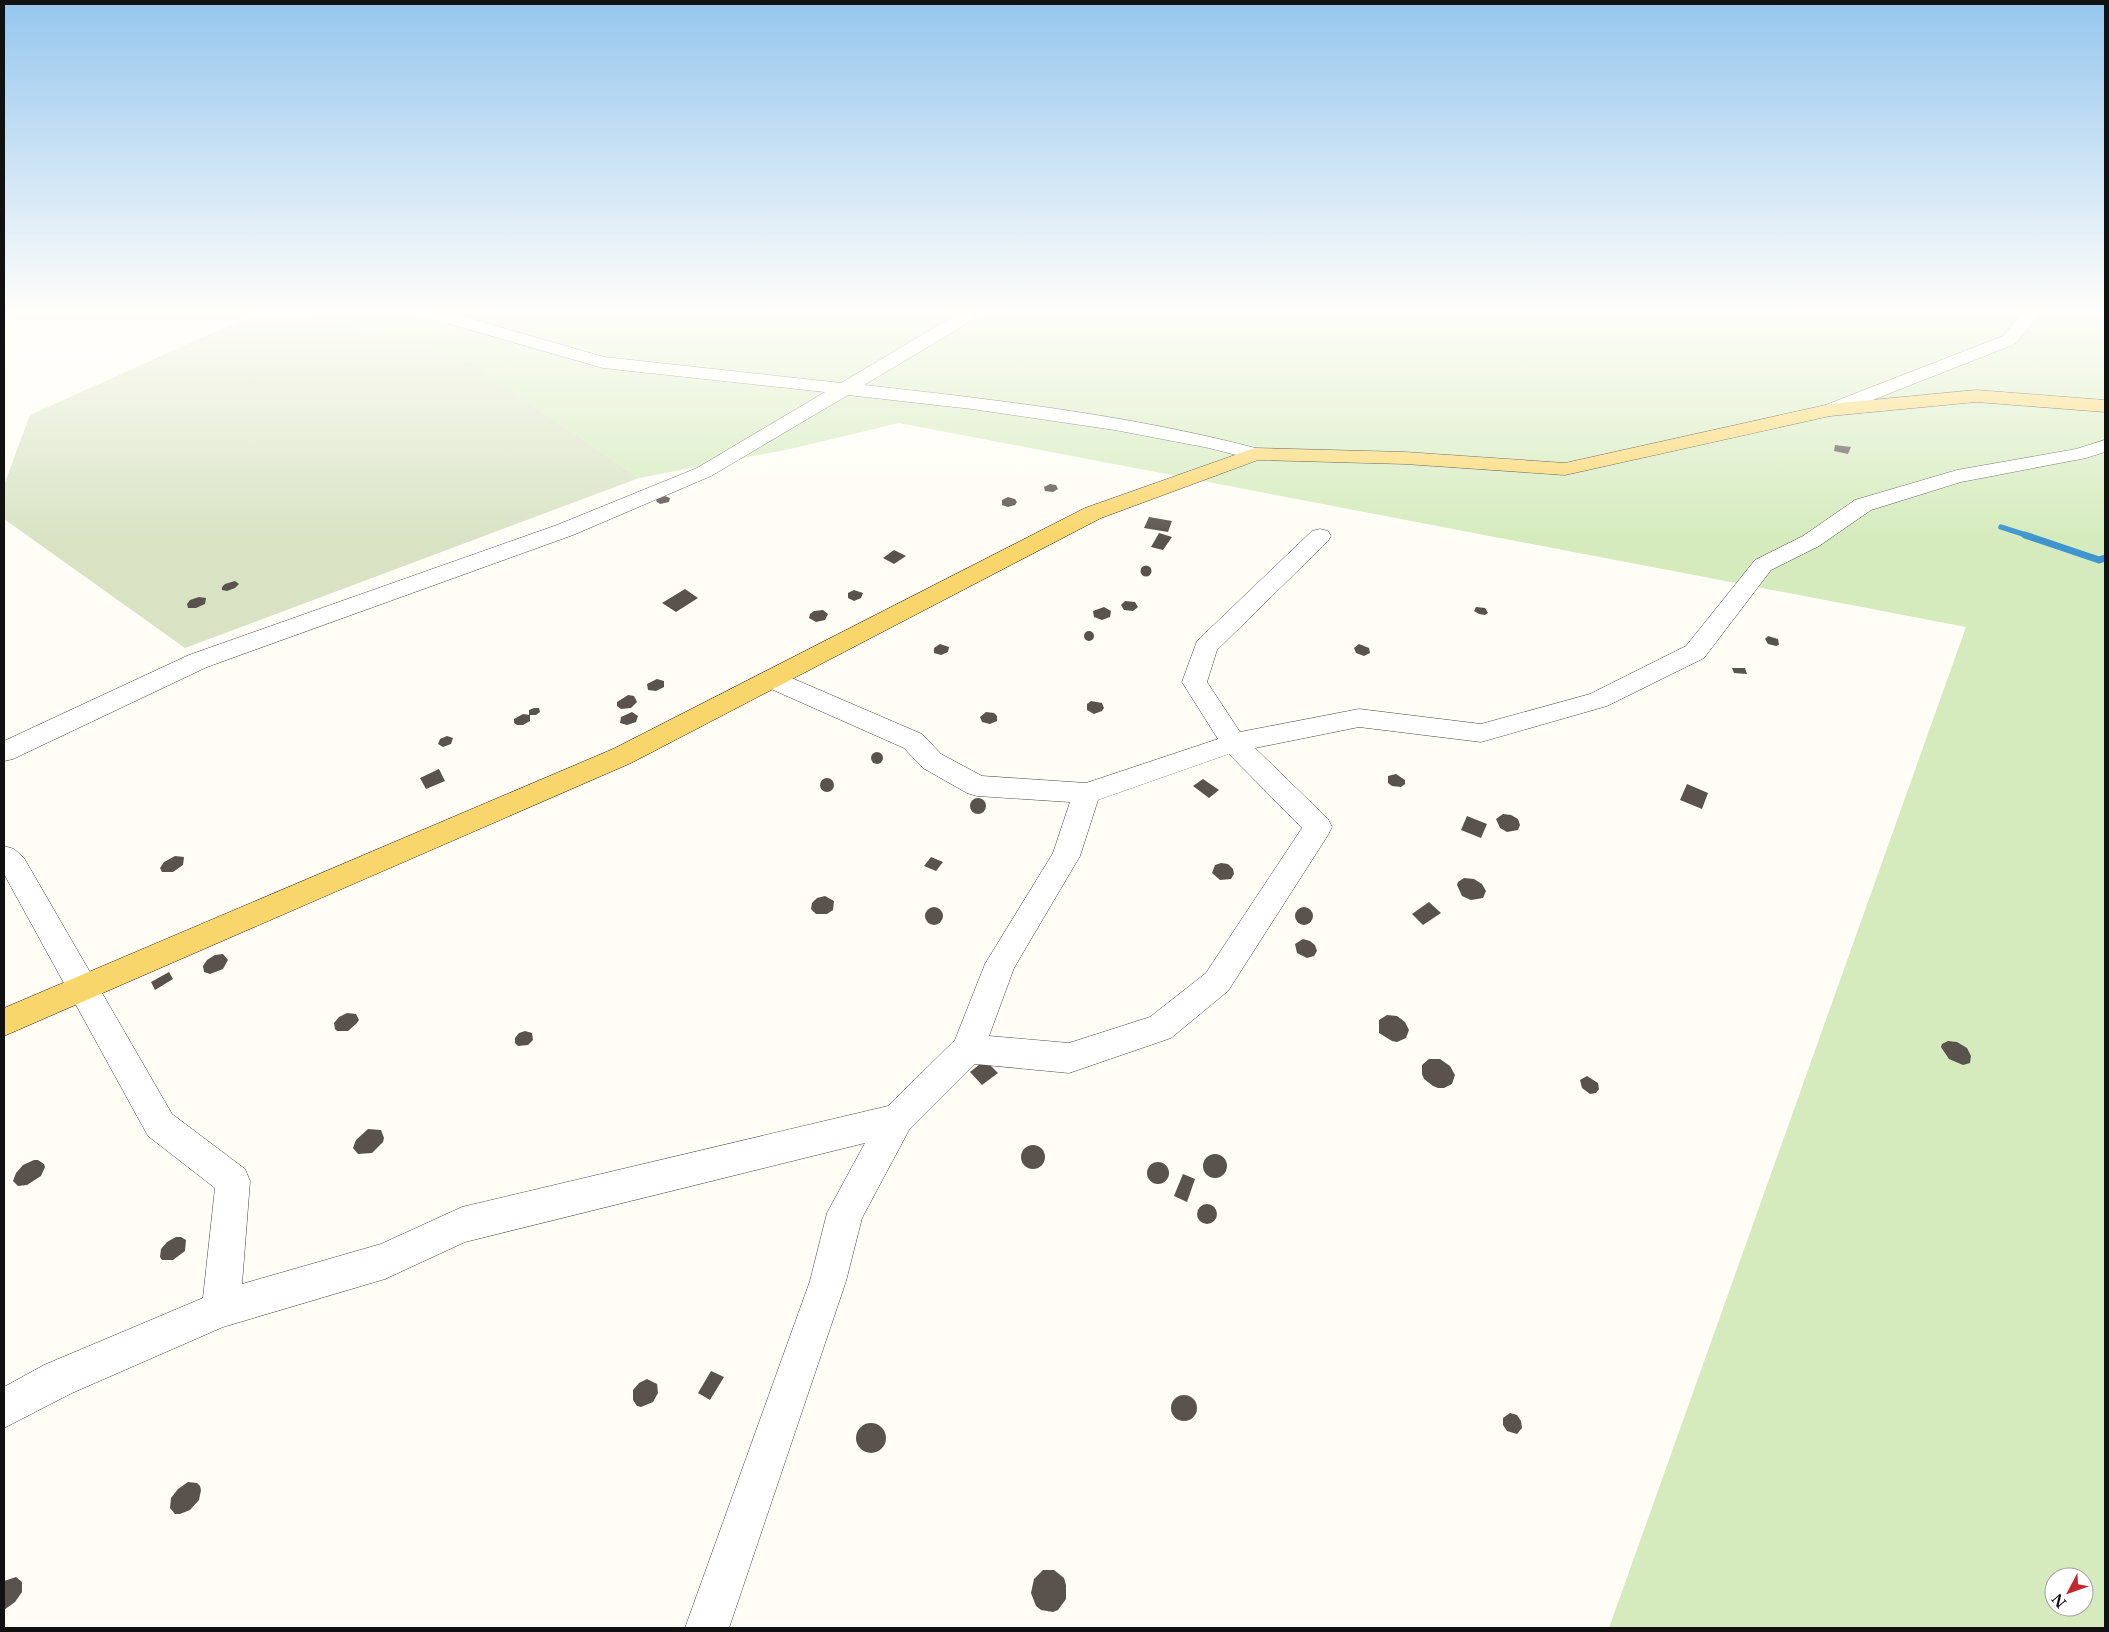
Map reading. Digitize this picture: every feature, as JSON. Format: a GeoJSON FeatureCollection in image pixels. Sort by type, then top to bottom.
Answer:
{"type":"FeatureCollection","features":[{"type":"Feature","properties":{"kind":"main road"},"geometry":{"type":"LineString","coordinates":[[4,1022],[622,756],[1093,512],[1256,454],[1405,458],[1565,469],[1830,410],[1976,396],[2105,406]]}},
{"type":"Feature","properties":{"kind":"street"},"geometry":{"type":"LineString","coordinates":[[811,386],[972,403],[1115,424],[1211,442],[1256,454]]}},
{"type":"Feature","properties":{"kind":"street"},"geometry":{"type":"LineString","coordinates":[[4,752],[198,661],[565,530],[704,472],[850,386]]}},
{"type":"Feature","properties":{"kind":"street"},"geometry":{"type":"LineString","coordinates":[[1830,410],[1891,386]]}},
{"type":"Feature","properties":{"kind":"street"},"geometry":{"type":"LineString","coordinates":[[771,679],[913,741],[932,761],[978,786],[1088,794],[1234,743],[1359,718],[1481,733],[1598,700],[1695,652],[1762,565],[1811,541],[1862,505],[1957,476],[2080,454],[2105,446]]}},
{"type":"Feature","properties":{"kind":"street"},"geometry":{"type":"LineString","coordinates":[[968,1050],[1069,1058],[1160,1028],[1217,982],[1318,827],[1234,743],[1194,682],[1206,646],[1320,536]]}},
{"type":"Feature","properties":{"kind":"street"},"geometry":{"type":"LineString","coordinates":[[707,1628],[828,1281],[845,1213],[897,1119],[968,1050],[1000,964],[1066,856],[1088,794]]}},
{"type":"Feature","properties":{"kind":"street"},"geometry":{"type":"LineString","coordinates":[[4,857],[14,866],[160,1125],[233,1181],[221,1309]]}},
{"type":"Feature","properties":{"kind":"street"},"geometry":{"type":"LineString","coordinates":[[4,1408],[58,1379],[221,1309],[384,1261],[462,1225],[897,1119]]}},
{"type":"Feature","properties":{"kind":"green space"},"geometry":{"type":"Polygon","coordinates":[[[94,386],[506,386],[639,478],[185,648],[4,519],[4,485],[30,415],[94,386]]]}},
{"type":"Feature","properties":{"kind":"green space"},"geometry":{"type":"Polygon","coordinates":[[[506,386],[2105,386],[2105,1628],[1609,1628],[1966,627],[899,423],[790,449],[639,478],[506,386]]]}},
{"type":"Feature","properties":{"kind":"building"},"geometry":{"type":"Polygon","coordinates":[[[1835,445],[1851,447],[1848,454],[1834,451],[1835,445]]]}},
{"type":"Feature","properties":{"kind":"building"},"geometry":{"type":"Polygon","coordinates":[[[1050,484],[1056,485],[1058,489],[1053,492],[1045,491],[1044,487],[1050,484]]]}},
{"type":"Feature","properties":{"kind":"building"},"geometry":{"type":"Polygon","coordinates":[[[665,496],[670,498],[669,502],[660,504],[656,501],[657,499],[665,496]]]}},
{"type":"Feature","properties":{"kind":"building"},"geometry":{"type":"Polygon","coordinates":[[[1008,497],[1015,499],[1017,502],[1015,505],[1008,507],[1002,505],[1002,500],[1008,497]]]}},
{"type":"Feature","properties":{"kind":"building"},"geometry":{"type":"Polygon","coordinates":[[[1149,517],[1172,521],[1168,532],[1144,528],[1149,517]]]}},
{"type":"Feature","properties":{"kind":"building"},"geometry":{"type":"Polygon","coordinates":[[[1159,533],[1172,537],[1163,550],[1151,547],[1159,533]]]}},
{"type":"Feature","properties":{"kind":"building"},"geometry":{"type":"Polygon","coordinates":[[[894,550],[906,556],[894,564],[883,558],[894,550]]]}},
{"type":"Feature","properties":{"kind":"building"},"geometry":{"type":"Polygon","coordinates":[[[1144,566],[1148,566],[1151,571],[1150,575],[1144,576],[1141,573],[1141,569],[1144,566]]]}},
{"type":"Feature","properties":{"kind":"building"},"geometry":{"type":"Polygon","coordinates":[[[235,581],[239,584],[235,588],[227,591],[222,590],[225,584],[235,581]]]}},
{"type":"Feature","properties":{"kind":"building"},"geometry":{"type":"Polygon","coordinates":[[[685,589],[698,598],[676,612],[662,603],[685,589]]]}},
{"type":"Feature","properties":{"kind":"building"},"geometry":{"type":"Polygon","coordinates":[[[854,590],[863,593],[861,598],[854,601],[848,598],[848,593],[854,590]]]}},
{"type":"Feature","properties":{"kind":"building"},"geometry":{"type":"Polygon","coordinates":[[[199,597],[206,598],[205,604],[196,608],[188,608],[187,604],[190,600],[199,597]]]}},
{"type":"Feature","properties":{"kind":"building"},"geometry":{"type":"Polygon","coordinates":[[[1125,601],[1135,602],[1138,607],[1133,611],[1124,610],[1121,605],[1125,601]]]}},
{"type":"Feature","properties":{"kind":"building"},"geometry":{"type":"Polygon","coordinates":[[[1104,607],[1111,611],[1110,617],[1102,620],[1094,617],[1093,611],[1104,607]]]}},
{"type":"Feature","properties":{"kind":"building"},"geometry":{"type":"Polygon","coordinates":[[[1476,607],[1485,608],[1488,613],[1485,615],[1479,614],[1474,611],[1476,607]]]}},
{"type":"Feature","properties":{"kind":"building"},"geometry":{"type":"Polygon","coordinates":[[[823,610],[828,614],[825,620],[816,622],[809,618],[810,614],[814,611],[823,610]]]}},
{"type":"Feature","properties":{"kind":"building"},"geometry":{"type":"Polygon","coordinates":[[[1087,631],[1091,631],[1094,636],[1093,640],[1087,641],[1084,638],[1084,634],[1087,631]]]}},
{"type":"Feature","properties":{"kind":"building"},"geometry":{"type":"Polygon","coordinates":[[[1768,636],[1778,639],[1779,645],[1768,644],[1765,639],[1768,636]]]}},
{"type":"Feature","properties":{"kind":"building"},"geometry":{"type":"Polygon","coordinates":[[[940,644],[949,647],[948,652],[941,655],[934,653],[934,648],[940,644]]]}},
{"type":"Feature","properties":{"kind":"building"},"geometry":{"type":"Polygon","coordinates":[[[1359,644],[1369,648],[1370,653],[1364,656],[1356,653],[1354,648],[1359,644]]]}},
{"type":"Feature","properties":{"kind":"building"},"geometry":{"type":"Polygon","coordinates":[[[1732,668],[1745,668],[1747,674],[1734,673],[1732,668]]]}},
{"type":"Feature","properties":{"kind":"building"},"geometry":{"type":"Polygon","coordinates":[[[657,679],[664,681],[664,687],[656,691],[648,690],[647,684],[657,679]]]}},
{"type":"Feature","properties":{"kind":"building"},"geometry":{"type":"Polygon","coordinates":[[[628,695],[634,696],[637,702],[631,708],[621,709],[617,706],[617,702],[628,695]]]}},
{"type":"Feature","properties":{"kind":"building"},"geometry":{"type":"Polygon","coordinates":[[[1091,701],[1102,703],[1104,708],[1102,711],[1094,714],[1087,710],[1087,704],[1091,701]]]}},
{"type":"Feature","properties":{"kind":"building"},"geometry":{"type":"Polygon","coordinates":[[[539,708],[540,712],[536,715],[529,715],[529,710],[539,708]]]}},
{"type":"Feature","properties":{"kind":"building"},"geometry":{"type":"Polygon","coordinates":[[[632,712],[638,716],[636,722],[627,725],[620,723],[621,717],[632,712]]]}},
{"type":"Feature","properties":{"kind":"building"},"geometry":{"type":"Polygon","coordinates":[[[986,712],[994,713],[997,716],[997,721],[990,724],[982,722],[980,717],[986,712]]]}},
{"type":"Feature","properties":{"kind":"building"},"geometry":{"type":"Polygon","coordinates":[[[523,714],[530,715],[530,721],[523,725],[514,723],[514,719],[523,714]]]}},
{"type":"Feature","properties":{"kind":"building"},"geometry":{"type":"Polygon","coordinates":[[[447,736],[453,738],[451,744],[443,747],[438,744],[440,739],[447,736]]]}},
{"type":"Feature","properties":{"kind":"building"},"geometry":{"type":"Polygon","coordinates":[[[879,752],[882,753],[882,763],[875,764],[872,763],[871,756],[872,753],[879,752]]]}},
{"type":"Feature","properties":{"kind":"building"},"geometry":{"type":"Polygon","coordinates":[[[439,769],[445,781],[426,789],[420,778],[439,769]]]}},
{"type":"Feature","properties":{"kind":"building"},"geometry":{"type":"Polygon","coordinates":[[[1396,774],[1405,780],[1405,784],[1401,787],[1392,786],[1388,783],[1388,776],[1396,774]]]}},
{"type":"Feature","properties":{"kind":"building"},"geometry":{"type":"Polygon","coordinates":[[[827,778],[832,780],[834,785],[832,790],[827,792],[822,790],[820,785],[822,780],[827,778]]]}},
{"type":"Feature","properties":{"kind":"building"},"geometry":{"type":"Polygon","coordinates":[[[1203,779],[1219,790],[1209,798],[1193,786],[1203,779]]]}},
{"type":"Feature","properties":{"kind":"building"},"geometry":{"type":"Polygon","coordinates":[[[1687,784],[1708,793],[1702,809],[1680,800],[1687,784]]]}},
{"type":"Feature","properties":{"kind":"building"},"geometry":{"type":"Polygon","coordinates":[[[975,798],[981,798],[986,803],[984,812],[975,814],[970,809],[970,803],[975,798]]]}},
{"type":"Feature","properties":{"kind":"building"},"geometry":{"type":"Polygon","coordinates":[[[1503,814],[1511,815],[1518,819],[1520,825],[1518,830],[1507,832],[1500,828],[1496,819],[1503,814]]]}},
{"type":"Feature","properties":{"kind":"building"},"geometry":{"type":"Polygon","coordinates":[[[1467,816],[1487,824],[1481,838],[1461,830],[1467,816]]]}},
{"type":"Feature","properties":{"kind":"building"},"geometry":{"type":"Polygon","coordinates":[[[175,856],[184,857],[183,865],[173,872],[162,872],[160,868],[164,862],[175,856]]]}},
{"type":"Feature","properties":{"kind":"building"},"geometry":{"type":"Polygon","coordinates":[[[931,857],[943,862],[936,871],[924,866],[931,857]]]}},
{"type":"Feature","properties":{"kind":"building"},"geometry":{"type":"Polygon","coordinates":[[[1221,863],[1228,864],[1233,869],[1234,874],[1231,879],[1220,880],[1212,873],[1215,865],[1221,863]]]}},
{"type":"Feature","properties":{"kind":"building"},"geometry":{"type":"Polygon","coordinates":[[[1464,878],[1474,879],[1482,884],[1486,891],[1483,898],[1471,900],[1462,896],[1457,885],[1464,878]]]}},
{"type":"Feature","properties":{"kind":"building"},"geometry":{"type":"Polygon","coordinates":[[[825,896],[834,901],[833,910],[827,914],[816,914],[811,909],[812,903],[817,898],[825,896]]]}},
{"type":"Feature","properties":{"kind":"building"},"geometry":{"type":"Polygon","coordinates":[[[1429,902],[1441,913],[1423,925],[1412,914],[1429,902]]]}},
{"type":"Feature","properties":{"kind":"building"},"geometry":{"type":"Polygon","coordinates":[[[934,907],[940,910],[943,916],[940,922],[934,925],[928,922],[925,916],[928,910],[934,907]]]}},
{"type":"Feature","properties":{"kind":"building"},"geometry":{"type":"Polygon","coordinates":[[[1304,907],[1310,910],[1313,916],[1310,922],[1304,925],[1298,922],[1295,916],[1298,910],[1304,907]]]}},
{"type":"Feature","properties":{"kind":"building"},"geometry":{"type":"Polygon","coordinates":[[[1303,939],[1315,945],[1317,951],[1314,956],[1307,958],[1297,953],[1295,944],[1303,939]]]}},
{"type":"Feature","properties":{"kind":"building"},"geometry":{"type":"Polygon","coordinates":[[[223,954],[228,960],[223,969],[210,974],[204,972],[203,966],[207,960],[215,955],[223,954]]]}},
{"type":"Feature","properties":{"kind":"building"},"geometry":{"type":"Polygon","coordinates":[[[169,972],[173,979],[155,990],[151,982],[169,972]]]}},
{"type":"Feature","properties":{"kind":"building"},"geometry":{"type":"Polygon","coordinates":[[[347,1013],[356,1014],[359,1020],[348,1031],[337,1031],[334,1023],[339,1017],[347,1013]]]}},
{"type":"Feature","properties":{"kind":"building"},"geometry":{"type":"Polygon","coordinates":[[[1387,1015],[1397,1016],[1405,1022],[1409,1030],[1406,1038],[1397,1042],[1379,1033],[1379,1020],[1387,1015]]]}},
{"type":"Feature","properties":{"kind":"building"},"geometry":{"type":"Polygon","coordinates":[[[525,1031],[532,1033],[533,1040],[528,1045],[518,1046],[515,1043],[515,1038],[519,1033],[525,1031]]]}},
{"type":"Feature","properties":{"kind":"building"},"geometry":{"type":"Polygon","coordinates":[[[1948,1041],[1957,1042],[1967,1048],[1971,1056],[1970,1063],[1963,1065],[1949,1059],[1941,1047],[1942,1044],[1948,1041]]]}},
{"type":"Feature","properties":{"kind":"building"},"geometry":{"type":"Polygon","coordinates":[[[1429,1059],[1440,1059],[1450,1066],[1455,1075],[1452,1084],[1444,1088],[1438,1088],[1424,1079],[1422,1065],[1429,1059]]]}},
{"type":"Feature","properties":{"kind":"building"},"geometry":{"type":"Polygon","coordinates":[[[985,1060],[998,1073],[982,1085],[970,1072],[985,1060]]]}},
{"type":"Feature","properties":{"kind":"building"},"geometry":{"type":"Polygon","coordinates":[[[1587,1076],[1598,1083],[1599,1089],[1596,1093],[1590,1094],[1582,1088],[1580,1080],[1587,1076]]]}},
{"type":"Feature","properties":{"kind":"building"},"geometry":{"type":"Polygon","coordinates":[[[368,1129],[381,1130],[384,1138],[383,1142],[372,1153],[358,1154],[353,1148],[356,1140],[368,1129]]]}},
{"type":"Feature","properties":{"kind":"building"},"geometry":{"type":"Polygon","coordinates":[[[1033,1145],[1042,1148],[1045,1157],[1042,1166],[1033,1169],[1024,1166],[1021,1157],[1024,1148],[1033,1145]]]}},
{"type":"Feature","properties":{"kind":"building"},"geometry":{"type":"Polygon","coordinates":[[[1215,1154],[1224,1157],[1227,1166],[1224,1175],[1215,1178],[1206,1175],[1203,1166],[1206,1157],[1215,1154]]]}},
{"type":"Feature","properties":{"kind":"building"},"geometry":{"type":"Polygon","coordinates":[[[34,1160],[44,1164],[45,1167],[41,1176],[27,1185],[18,1186],[13,1181],[16,1173],[23,1165],[34,1160]]]}},
{"type":"Feature","properties":{"kind":"building"},"geometry":{"type":"Polygon","coordinates":[[[1154,1162],[1162,1162],[1169,1169],[1169,1177],[1162,1184],[1154,1184],[1147,1177],[1147,1169],[1154,1162]]]}},
{"type":"Feature","properties":{"kind":"building"},"geometry":{"type":"Polygon","coordinates":[[[1183,1174],[1195,1179],[1187,1202],[1174,1196],[1183,1174]]]}},
{"type":"Feature","properties":{"kind":"building"},"geometry":{"type":"Polygon","coordinates":[[[1207,1204],[1214,1207],[1217,1214],[1214,1221],[1207,1224],[1200,1221],[1197,1214],[1200,1207],[1207,1204]]]}},
{"type":"Feature","properties":{"kind":"building"},"geometry":{"type":"Polygon","coordinates":[[[176,1237],[186,1240],[185,1251],[173,1260],[162,1260],[160,1257],[161,1249],[167,1242],[176,1237]]]}},
{"type":"Feature","properties":{"kind":"building"},"geometry":{"type":"Polygon","coordinates":[[[711,1371],[724,1377],[710,1400],[698,1393],[711,1371]]]}},
{"type":"Feature","properties":{"kind":"building"},"geometry":{"type":"Polygon","coordinates":[[[647,1379],[657,1384],[658,1393],[653,1402],[641,1407],[637,1406],[633,1400],[633,1390],[639,1383],[647,1379]]]}},
{"type":"Feature","properties":{"kind":"building"},"geometry":{"type":"Polygon","coordinates":[[[1184,1395],[1193,1399],[1197,1408],[1193,1417],[1184,1421],[1175,1417],[1171,1408],[1175,1399],[1184,1395]]]}},
{"type":"Feature","properties":{"kind":"building"},"geometry":{"type":"Polygon","coordinates":[[[1510,1413],[1517,1415],[1521,1421],[1522,1428],[1517,1434],[1507,1431],[1503,1425],[1503,1418],[1510,1413]]]}},
{"type":"Feature","properties":{"kind":"building"},"geometry":{"type":"Polygon","coordinates":[[[871,1423],[882,1427],[886,1438],[882,1449],[871,1453],[860,1449],[856,1438],[860,1427],[871,1423]]]}},
{"type":"Feature","properties":{"kind":"building"},"geometry":{"type":"Polygon","coordinates":[[[188,1482],[197,1483],[200,1486],[199,1500],[190,1510],[175,1514],[170,1508],[171,1498],[178,1489],[188,1482]]]}},
{"type":"Feature","properties":{"kind":"building"},"geometry":{"type":"Polygon","coordinates":[[[1043,1570],[1054,1570],[1064,1578],[1066,1585],[1066,1599],[1058,1610],[1053,1612],[1041,1610],[1036,1606],[1031,1593],[1034,1579],[1043,1570]]]}},
{"type":"Feature","properties":{"kind":"building"},"geometry":{"type":"Polygon","coordinates":[[[16,1577],[22,1582],[22,1592],[15,1602],[4,1610],[4,1581],[16,1577]]]}},
{"type":"Feature","properties":{"kind":"waterway"},"geometry":{"type":"LineString","coordinates":[[2001,527],[2029,536]]}},
{"type":"Feature","properties":{"kind":"waterway"},"geometry":{"type":"LineString","coordinates":[[2025,535],[2099,560],[2105,558]]}}]}
